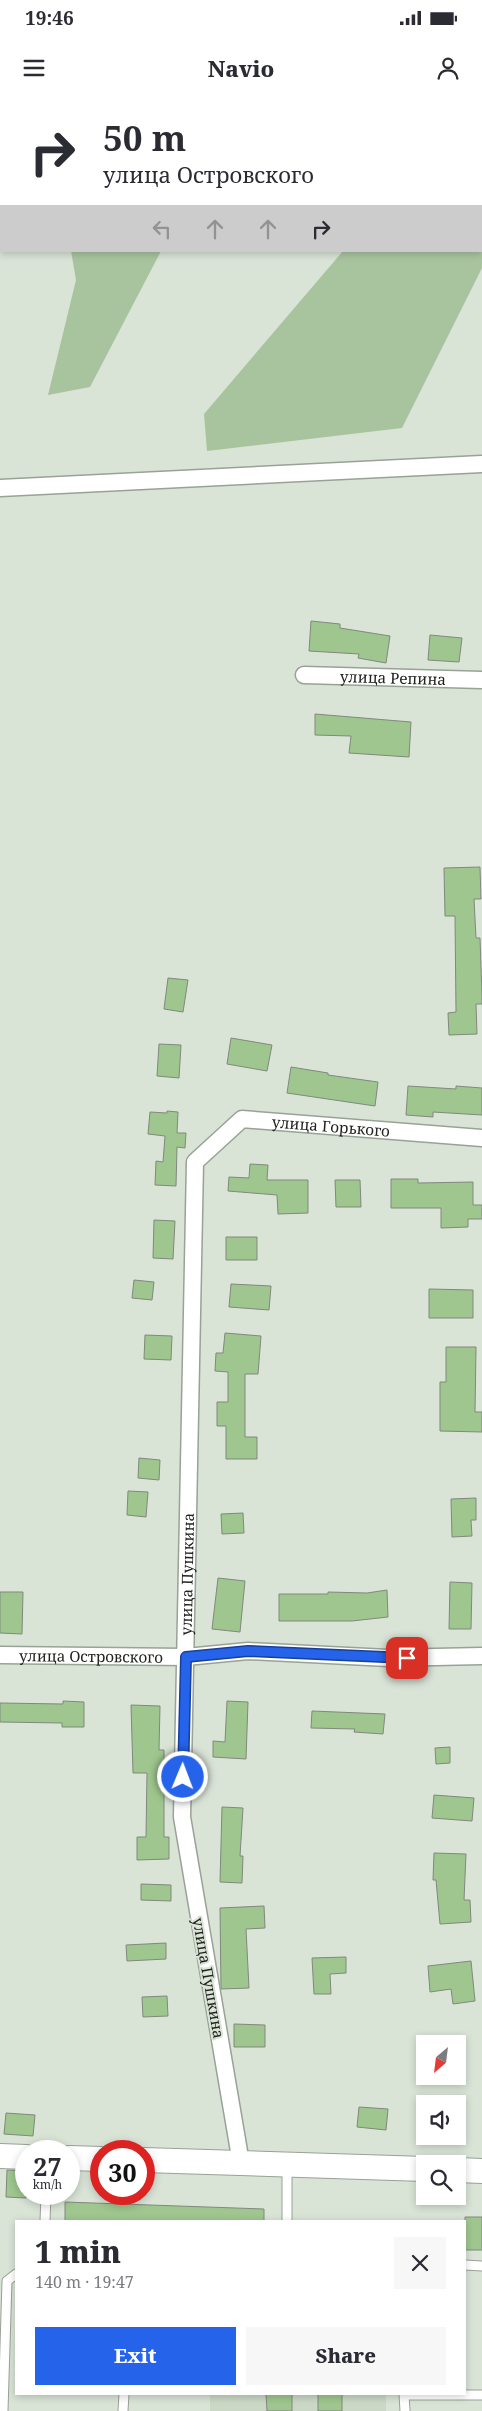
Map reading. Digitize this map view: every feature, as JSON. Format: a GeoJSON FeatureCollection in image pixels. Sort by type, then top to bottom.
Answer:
{"type":"FeatureCollection","features":[{"type":"Feature","properties":{"kind":"street"},"geometry":{"type":"LineString","coordinates":[[0,488],[482,464]]}},
{"type":"Feature","properties":{"kind":"street","name":"улица Репина"},"geometry":{"type":"LineString","coordinates":[[304,675],[482,680]]}},
{"type":"Feature","properties":{"kind":"street","name":"улица Горького"},"geometry":{"type":"LineString","coordinates":[[195,1162],[242,1119],[482,1138]]}},
{"type":"Feature","properties":{"kind":"street","name":"улица Пушкина"},"geometry":{"type":"LineString","coordinates":[[195,1162],[182,1817],[241,2163]]}},
{"type":"Feature","properties":{"kind":"street","name":"улица Островского"},"geometry":{"type":"LineString","coordinates":[[0,1654],[186,1657],[248,1651],[388,1658],[482,1656]]}},
{"type":"Feature","properties":{"kind":"street"},"geometry":{"type":"LineString","coordinates":[[0,2156],[15,2157]]}},
{"type":"Feature","properties":{"kind":"street"},"geometry":{"type":"LineString","coordinates":[[155,2160],[416,2169]]}},
{"type":"Feature","properties":{"kind":"street"},"geometry":{"type":"LineString","coordinates":[[466,2170],[482,2171]]}},
{"type":"Feature","properties":{"kind":"lane"},"geometry":{"type":"LineString","coordinates":[[287,2165],[287,2220]]}},
{"type":"Feature","properties":{"kind":"lane"},"geometry":{"type":"LineString","coordinates":[[45,2220],[46,2205]]}},
{"type":"Feature","properties":{"kind":"lane"},"geometry":{"type":"LineString","coordinates":[[466,2265],[482,2266]]}},
{"type":"Feature","properties":{"kind":"lane"},"geometry":{"type":"LineString","coordinates":[[3,2411],[7,2281],[15,2275]]}},
{"type":"Feature","properties":{"kind":"lane"},"geometry":{"type":"LineString","coordinates":[[466,2394],[482,2395]]}},
{"type":"Feature","properties":{"kind":"lane"},"geometry":{"type":"LineString","coordinates":[[123,2411],[124,2395]]}},
{"type":"Feature","properties":{"kind":"lane"},"geometry":{"type":"LineString","coordinates":[[404,2395],[406,2411]]}},
{"type":"Feature","properties":{"kind":"shaded area"},"geometry":{"type":"Polygon","coordinates":[[[210,2395],[386,2395],[386,2411],[210,2411],[210,2395]]]}},
{"type":"Feature","properties":{"kind":"green space"},"geometry":{"type":"Polygon","coordinates":[[[71,252],[160,252],[90,387],[48,395],[76,280],[71,252]]]}},
{"type":"Feature","properties":{"kind":"green space"},"geometry":{"type":"Polygon","coordinates":[[[342,252],[482,252],[482,268],[402,428],[207,451],[204,414],[342,252]]]}},
{"type":"Feature","properties":{"kind":"building"},"geometry":{"type":"Polygon","coordinates":[[[311,621],[340,624],[340,628],[390,636],[386,663],[358,658],[359,654],[309,651],[311,621]]]}},
{"type":"Feature","properties":{"kind":"building"},"geometry":{"type":"Polygon","coordinates":[[[430,635],[462,638],[459,662],[428,660],[430,635]]]}},
{"type":"Feature","properties":{"kind":"building"},"geometry":{"type":"Polygon","coordinates":[[[315,714],[411,722],[409,757],[349,753],[351,736],[315,735],[315,714]]]}},
{"type":"Feature","properties":{"kind":"building"},"geometry":{"type":"Polygon","coordinates":[[[480,867],[481,899],[474,899],[476,938],[480,938],[482,995],[482,1004],[476,1004],[477,1034],[449,1035],[448,1013],[456,1012],[455,916],[445,916],[444,868],[480,867]]]}},
{"type":"Feature","properties":{"kind":"building"},"geometry":{"type":"Polygon","coordinates":[[[168,978],[188,980],[183,1012],[164,1009],[168,978]]]}},
{"type":"Feature","properties":{"kind":"building"},"geometry":{"type":"Polygon","coordinates":[[[231,1038],[272,1045],[267,1071],[227,1064],[231,1038]]]}},
{"type":"Feature","properties":{"kind":"building"},"geometry":{"type":"Polygon","coordinates":[[[159,1044],[181,1045],[179,1078],[157,1076],[159,1044]]]}},
{"type":"Feature","properties":{"kind":"building"},"geometry":{"type":"Polygon","coordinates":[[[291,1067],[328,1073],[328,1075],[378,1082],[375,1106],[287,1093],[291,1067]]]}},
{"type":"Feature","properties":{"kind":"building"},"geometry":{"type":"Polygon","coordinates":[[[408,1086],[456,1089],[456,1086],[482,1088],[482,1115],[433,1112],[433,1117],[406,1115],[408,1086]]]}},
{"type":"Feature","properties":{"kind":"building"},"geometry":{"type":"Polygon","coordinates":[[[167,1111],[178,1112],[177,1133],[186,1133],[185,1148],[177,1147],[176,1186],[155,1185],[156,1161],[163,1162],[165,1136],[148,1134],[150,1112],[167,1113],[167,1111]]]}},
{"type":"Feature","properties":{"kind":"building"},"geometry":{"type":"Polygon","coordinates":[[[250,1164],[268,1165],[267,1180],[308,1180],[308,1213],[278,1214],[277,1195],[228,1191],[229,1177],[249,1178],[250,1164]]]}},
{"type":"Feature","properties":{"kind":"building"},"geometry":{"type":"Polygon","coordinates":[[[391,1179],[418,1179],[418,1183],[473,1182],[473,1205],[482,1205],[482,1219],[468,1219],[468,1227],[441,1228],[441,1208],[391,1208],[391,1179]]]}},
{"type":"Feature","properties":{"kind":"building"},"geometry":{"type":"Polygon","coordinates":[[[335,1180],[360,1180],[361,1207],[336,1207],[335,1180]]]}},
{"type":"Feature","properties":{"kind":"building"},"geometry":{"type":"Polygon","coordinates":[[[154,1220],[175,1221],[173,1259],[153,1258],[154,1220]]]}},
{"type":"Feature","properties":{"kind":"building"},"geometry":{"type":"Polygon","coordinates":[[[226,1237],[257,1237],[257,1260],[226,1260],[226,1237]]]}},
{"type":"Feature","properties":{"kind":"building"},"geometry":{"type":"Polygon","coordinates":[[[134,1280],[154,1282],[152,1300],[132,1298],[134,1280]]]}},
{"type":"Feature","properties":{"kind":"building"},"geometry":{"type":"Polygon","coordinates":[[[231,1284],[271,1286],[269,1310],[229,1307],[231,1284]]]}},
{"type":"Feature","properties":{"kind":"building"},"geometry":{"type":"Polygon","coordinates":[[[429,1289],[473,1290],[473,1318],[429,1318],[429,1289]]]}},
{"type":"Feature","properties":{"kind":"building"},"geometry":{"type":"Polygon","coordinates":[[[225,1333],[261,1336],[258,1374],[245,1374],[245,1437],[257,1437],[257,1459],[226,1459],[226,1426],[217,1426],[217,1402],[228,1402],[228,1372],[215,1371],[216,1353],[223,1353],[225,1333]]]}},
{"type":"Feature","properties":{"kind":"building"},"geometry":{"type":"Polygon","coordinates":[[[145,1335],[172,1336],[171,1360],[144,1359],[145,1335]]]}},
{"type":"Feature","properties":{"kind":"building"},"geometry":{"type":"Polygon","coordinates":[[[446,1347],[476,1347],[475,1412],[482,1412],[482,1432],[440,1431],[440,1382],[446,1382],[446,1347]]]}},
{"type":"Feature","properties":{"kind":"building"},"geometry":{"type":"Polygon","coordinates":[[[139,1458],[160,1460],[159,1480],[138,1478],[139,1458]]]}},
{"type":"Feature","properties":{"kind":"building"},"geometry":{"type":"Polygon","coordinates":[[[128,1491],[148,1492],[146,1517],[127,1515],[128,1491]]]}},
{"type":"Feature","properties":{"kind":"building"},"geometry":{"type":"Polygon","coordinates":[[[476,1498],[476,1520],[471,1520],[472,1536],[452,1537],[451,1499],[476,1498]]]}},
{"type":"Feature","properties":{"kind":"building"},"geometry":{"type":"Polygon","coordinates":[[[243,1513],[244,1533],[222,1534],[221,1514],[243,1513]]]}},
{"type":"Feature","properties":{"kind":"building"},"geometry":{"type":"Polygon","coordinates":[[[218,1578],[245,1581],[240,1632],[212,1629],[218,1578]]]}},
{"type":"Feature","properties":{"kind":"building"},"geometry":{"type":"Polygon","coordinates":[[[450,1582],[472,1583],[471,1629],[449,1629],[450,1582]]]}},
{"type":"Feature","properties":{"kind":"building"},"geometry":{"type":"Polygon","coordinates":[[[387,1590],[388,1617],[352,1621],[279,1621],[279,1594],[367,1593],[387,1590]]]}},
{"type":"Feature","properties":{"kind":"building"},"geometry":{"type":"Polygon","coordinates":[[[0,1592],[23,1592],[22,1634],[0,1633],[0,1592]]]}},
{"type":"Feature","properties":{"kind":"building"},"geometry":{"type":"Polygon","coordinates":[[[63,1701],[84,1702],[84,1727],[62,1727],[62,1723],[0,1722],[0,1703],[63,1704],[63,1701]]]}},
{"type":"Feature","properties":{"kind":"building"},"geometry":{"type":"Polygon","coordinates":[[[227,1701],[248,1702],[246,1759],[213,1757],[213,1741],[225,1742],[227,1701]]]}},
{"type":"Feature","properties":{"kind":"building"},"geometry":{"type":"Polygon","coordinates":[[[131,1705],[160,1706],[159,1750],[164,1750],[164,1837],[169,1837],[169,1859],[137,1860],[137,1837],[146,1837],[147,1773],[133,1773],[131,1705]]]}},
{"type":"Feature","properties":{"kind":"building"},"geometry":{"type":"Polygon","coordinates":[[[312,1711],[385,1714],[383,1734],[354,1732],[355,1729],[311,1728],[312,1711]]]}},
{"type":"Feature","properties":{"kind":"building"},"geometry":{"type":"Polygon","coordinates":[[[450,1747],[450,1763],[436,1764],[435,1748],[450,1747]]]}},
{"type":"Feature","properties":{"kind":"building"},"geometry":{"type":"Polygon","coordinates":[[[434,1795],[474,1798],[472,1821],[432,1818],[434,1795]]]}},
{"type":"Feature","properties":{"kind":"building"},"geometry":{"type":"Polygon","coordinates":[[[222,1807],[243,1808],[240,1856],[243,1856],[242,1883],[220,1882],[222,1807]]]}},
{"type":"Feature","properties":{"kind":"building"},"geometry":{"type":"Polygon","coordinates":[[[434,1853],[466,1854],[464,1900],[470,1900],[471,1922],[440,1924],[436,1880],[433,1880],[434,1853]]]}},
{"type":"Feature","properties":{"kind":"building"},"geometry":{"type":"Polygon","coordinates":[[[141,1884],[171,1885],[171,1901],[141,1900],[141,1884]]]}},
{"type":"Feature","properties":{"kind":"building"},"geometry":{"type":"Polygon","coordinates":[[[264,1906],[265,1928],[246,1929],[249,1988],[221,1989],[220,1908],[264,1906]]]}},
{"type":"Feature","properties":{"kind":"building"},"geometry":{"type":"Polygon","coordinates":[[[166,1943],[166,1959],[127,1961],[126,1945],[166,1943]]]}},
{"type":"Feature","properties":{"kind":"building"},"geometry":{"type":"Polygon","coordinates":[[[346,1957],[346,1973],[330,1974],[331,1994],[314,1994],[312,1958],[346,1957]]]}},
{"type":"Feature","properties":{"kind":"building"},"geometry":{"type":"Polygon","coordinates":[[[471,1961],[475,2001],[453,2004],[451,1989],[430,1992],[428,1966],[471,1961]]]}},
{"type":"Feature","properties":{"kind":"building"},"geometry":{"type":"Polygon","coordinates":[[[167,1996],[168,2016],[143,2017],[142,1997],[167,1996]]]}},
{"type":"Feature","properties":{"kind":"building"},"geometry":{"type":"Polygon","coordinates":[[[234,2024],[265,2025],[265,2047],[234,2047],[234,2024]]]}},
{"type":"Feature","properties":{"kind":"building"},"geometry":{"type":"Polygon","coordinates":[[[359,2107],[388,2109],[386,2130],[357,2127],[359,2107]]]}},
{"type":"Feature","properties":{"kind":"building"},"geometry":{"type":"Polygon","coordinates":[[[6,2113],[35,2115],[33,2136],[4,2134],[6,2113]]]}},
{"type":"Feature","properties":{"kind":"building"},"geometry":{"type":"Polygon","coordinates":[[[7,2170],[15,2170],[15,2197],[6,2197],[7,2170]]]}},
{"type":"Feature","properties":{"kind":"building"},"geometry":{"type":"Polygon","coordinates":[[[80,2203],[90,2203],[90,2205],[264,2209],[264,2220],[65,2220],[65,2205],[80,2205],[80,2203]]]}},
{"type":"Feature","properties":{"kind":"building"},"geometry":{"type":"Polygon","coordinates":[[[465,2217],[482,2217],[482,2250],[466,2250],[465,2217]]]}},
{"type":"Feature","properties":{"kind":"building"},"geometry":{"type":"Polygon","coordinates":[[[266,2395],[292,2395],[292,2411],[267,2411],[266,2395]]]}},
{"type":"Feature","properties":{"kind":"building"},"geometry":{"type":"Polygon","coordinates":[[[318,2395],[342,2395],[342,2411],[318,2411],[318,2395]]]}},
{"type":"Feature","properties":{"kind":"route"},"geometry":{"type":"LineString","coordinates":[[183,1777],[186,1657],[248,1651],[407,1658]]}}]}
